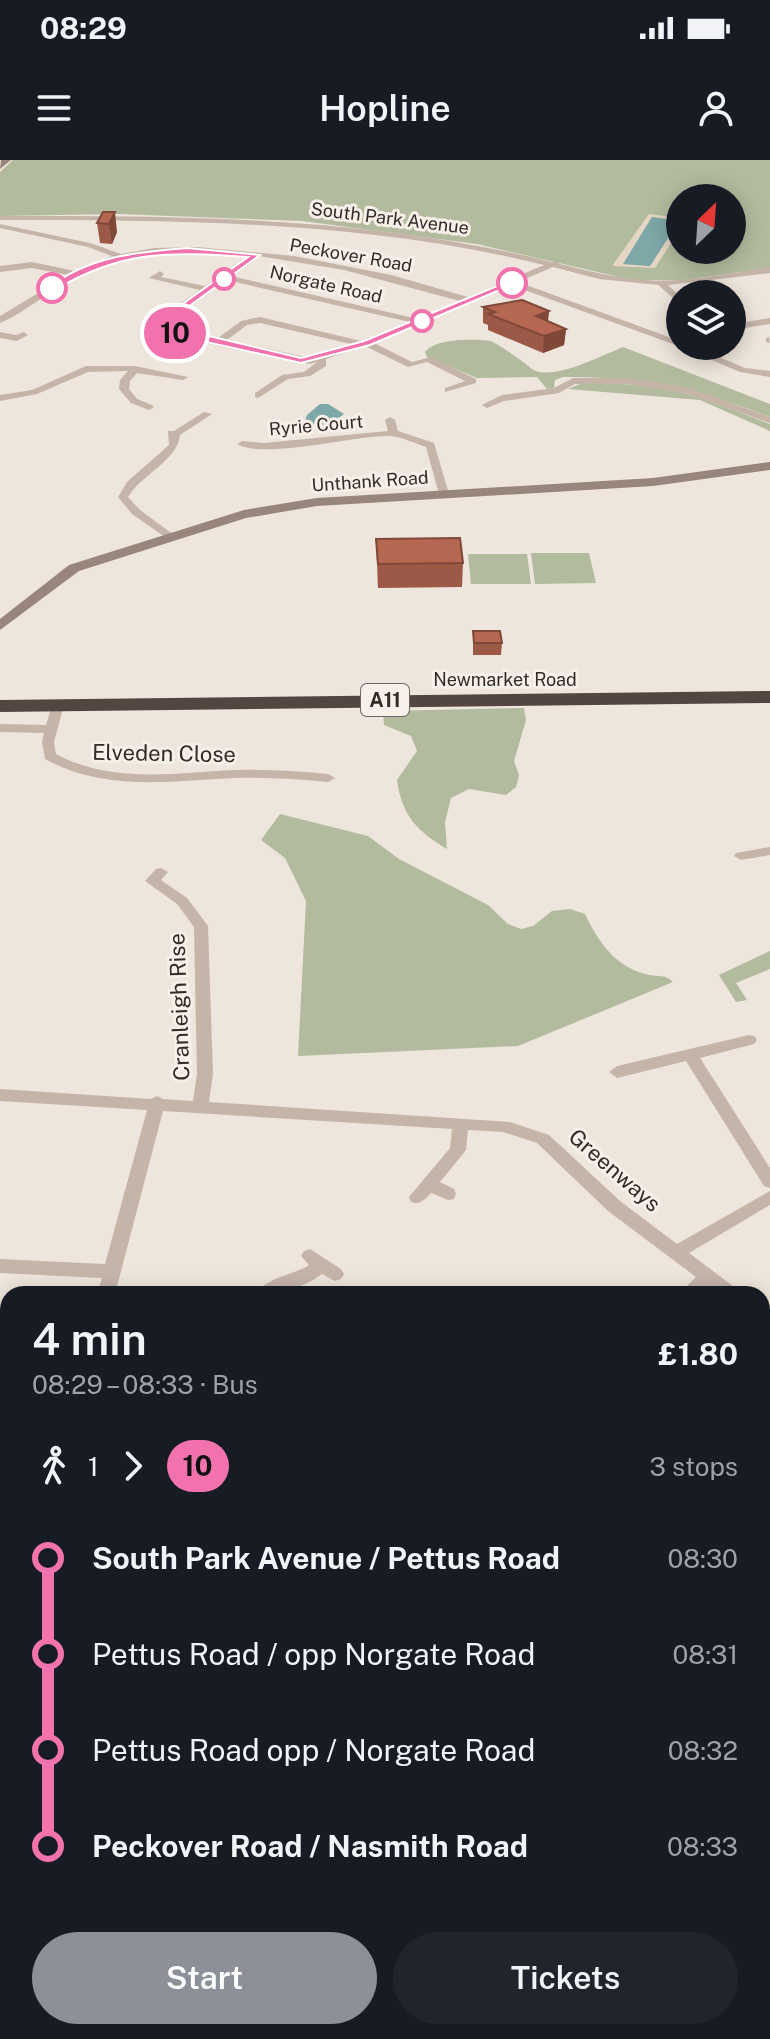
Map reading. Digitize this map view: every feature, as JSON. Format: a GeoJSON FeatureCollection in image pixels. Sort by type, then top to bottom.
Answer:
{"type":"FeatureCollection","features":[{"type":"Feature","properties":{"kind":"highway","name":"Newmarket Road"},"geometry":{"type":"LineString","coordinates":[[0,706],[770,697]]}},
{"type":"Feature","properties":{"kind":"street"},"geometry":{"type":"LineString","coordinates":[[0,166],[6,160]]}},
{"type":"Feature","properties":{"kind":"street","name":"South Park Avenue"},"geometry":{"type":"LineString","coordinates":[[2,226],[193,218],[313,224],[434,238],[556,263],[599,276],[661,283],[770,270]]}},
{"type":"Feature","properties":{"kind":"street"},"geometry":{"type":"LineString","coordinates":[[2,226],[80,242],[120,256]]}},
{"type":"Feature","properties":{"kind":"street","name":"Peckover Road"},"geometry":{"type":"LineString","coordinates":[[0,320],[76,274],[120,256],[187,250],[256,255],[383,275],[470,301]]}},
{"type":"Feature","properties":{"kind":"street"},"geometry":{"type":"LineString","coordinates":[[256,255],[157,325],[164,331],[301,361],[365,344],[556,263]]}},
{"type":"Feature","properties":{"kind":"street"},"geometry":{"type":"LineString","coordinates":[[0,268],[32,265],[76,274]]}},
{"type":"Feature","properties":{"kind":"street","name":"Norgate Road"},"geometry":{"type":"LineString","coordinates":[[226,277],[420,322]]}},
{"type":"Feature","properties":{"kind":"street"},"geometry":{"type":"LineString","coordinates":[[154,278],[208,289]]}},
{"type":"Feature","properties":{"kind":"street"},"geometry":{"type":"LineString","coordinates":[[512,283],[666,339]]}},
{"type":"Feature","properties":{"kind":"street"},"geometry":{"type":"LineString","coordinates":[[661,283],[666,288]]}},
{"type":"Feature","properties":{"kind":"street"},"geometry":{"type":"LineString","coordinates":[[24,306],[47,304]]}},
{"type":"Feature","properties":{"kind":"street"},"geometry":{"type":"LineString","coordinates":[[218,343],[244,323],[260,320],[365,344],[411,365],[428,359],[473,381],[448,390]]}},
{"type":"Feature","properties":{"kind":"street"},"geometry":{"type":"LineString","coordinates":[[746,325],[770,321]]}},
{"type":"Feature","properties":{"kind":"street"},"geometry":{"type":"LineString","coordinates":[[757,324],[770,334]]}},
{"type":"Feature","properties":{"kind":"street"},"geometry":{"type":"LineString","coordinates":[[0,335],[17,338]]}},
{"type":"Feature","properties":{"kind":"street","name":"Ryrie Court"},"geometry":{"type":"LineString","coordinates":[[263,394],[285,377],[307,374],[323,364],[320,358]]}},
{"type":"Feature","properties":{"kind":"street"},"geometry":{"type":"LineString","coordinates":[[719,360],[743,370],[770,374]]}},
{"type":"Feature","properties":{"kind":"street"},"geometry":{"type":"LineString","coordinates":[[0,398],[34,392],[86,369],[135,369],[183,377]]}},
{"type":"Feature","properties":{"kind":"street"},"geometry":{"type":"LineString","coordinates":[[135,369],[125,380],[124,389],[134,401],[149,407]]}},
{"type":"Feature","properties":{"kind":"street"},"geometry":{"type":"LineString","coordinates":[[487,405],[502,398],[556,391],[573,381],[629,381],[690,391],[770,420]]}},
{"type":"Feature","properties":{"kind":"street"},"geometry":{"type":"LineString","coordinates":[[169,535],[136,512],[123,497],[131,484],[174,446],[175,431],[207,414]]}},
{"type":"Feature","properties":{"kind":"street","name":"Ryrie Court"},"geometry":{"type":"LineString","coordinates":[[390,420],[393,433]]}},
{"type":"Feature","properties":{"kind":"street","name":"Ryrie Court"},"geometry":{"type":"LineString","coordinates":[[242,444],[264,446],[393,433],[430,445],[444,494]]}},
{"type":"Feature","properties":{"kind":"street","name":"Unthank Road"},"geometry":{"type":"LineString","coordinates":[[0,626],[74,568],[169,535],[283,506],[653,482],[770,466]]}},
{"type":"Feature","properties":{"kind":"street"},"geometry":{"type":"LineString","coordinates":[[0,728],[51,729],[58,705]]}},
{"type":"Feature","properties":{"kind":"street","name":"Elveden Close"},"geometry":{"type":"LineString","coordinates":[[51,729],[48,742],[50,756],[65,766],[84,772],[110,776],[311,771],[328,778]]}},
{"type":"Feature","properties":{"kind":"street"},"geometry":{"type":"LineString","coordinates":[[741,856],[770,851]]}},
{"type":"Feature","properties":{"kind":"street","name":"Cranleigh Rise"},"geometry":{"type":"LineString","coordinates":[[154,879],[182,901],[201,926],[205,1074],[201,1105]]}},
{"type":"Feature","properties":{"kind":"street"},"geometry":{"type":"LineString","coordinates":[[617,1072],[749,1040]]}},
{"type":"Feature","properties":{"kind":"street"},"geometry":{"type":"LineString","coordinates":[[690,1055],[770,1182]]}},
{"type":"Feature","properties":{"kind":"street","name":"Greenways"},"geometry":{"type":"LineString","coordinates":[[0,1095],[201,1105],[308,1121],[504,1126],[543,1139],[614,1206],[721,1286]]}},
{"type":"Feature","properties":{"kind":"street"},"geometry":{"type":"LineString","coordinates":[[107,1286],[157,1102]]}},
{"type":"Feature","properties":{"kind":"street"},"geometry":{"type":"LineString","coordinates":[[448,1194],[422,1191],[458,1150],[461,1123]]}},
{"type":"Feature","properties":{"kind":"street"},"geometry":{"type":"LineString","coordinates":[[677,1252],[770,1197]]}},
{"type":"Feature","properties":{"kind":"street"},"geometry":{"type":"LineString","coordinates":[[278,1286],[298,1283],[322,1265]]}},
{"type":"Feature","properties":{"kind":"street"},"geometry":{"type":"LineString","coordinates":[[0,1266],[110,1271]]}},
{"type":"Feature","properties":{"kind":"street"},"geometry":{"type":"LineString","coordinates":[[698,1286],[709,1277]]}},
{"type":"Feature","properties":{"kind":"green space"},"geometry":{"type":"Polygon","coordinates":[[[13,160],[770,160],[770,268],[684,280],[632,280],[477,244],[302,221],[118,214],[0,216],[0,172],[13,160]]]}},
{"type":"Feature","properties":{"kind":"green space"},"geometry":{"type":"Polygon","coordinates":[[[491,341],[541,372],[564,370],[623,347],[770,404],[770,417],[692,391],[644,382],[563,377],[555,380],[554,388],[547,389],[537,377],[477,378],[427,357],[425,352],[446,342],[491,341]]]}},
{"type":"Feature","properties":{"kind":"green space"},"geometry":{"type":"Polygon","coordinates":[[[583,383],[651,385],[699,397],[770,424],[770,431],[700,400],[568,389],[583,383]]]}},
{"type":"Feature","properties":{"kind":"green space"},"geometry":{"type":"Polygon","coordinates":[[[531,553],[589,553],[596,583],[535,584],[531,553]]]}},
{"type":"Feature","properties":{"kind":"green space"},"geometry":{"type":"Polygon","coordinates":[[[468,554],[527,554],[531,584],[471,584],[468,554]]]}},
{"type":"Feature","properties":{"kind":"green space"},"geometry":{"type":"Polygon","coordinates":[[[524,708],[526,720],[514,761],[519,775],[516,787],[506,795],[469,789],[451,798],[445,822],[447,849],[419,829],[407,813],[397,780],[417,751],[411,736],[384,725],[383,711],[524,708]]]}},
{"type":"Feature","properties":{"kind":"green space"},"geometry":{"type":"Polygon","coordinates":[[[280,814],[368,836],[399,859],[488,905],[508,924],[521,929],[533,926],[552,911],[570,909],[585,914],[610,953],[627,967],[673,982],[518,1046],[298,1056],[306,901],[285,858],[261,840],[280,814]]]}},
{"type":"Feature","properties":{"kind":"green space"},"geometry":{"type":"Polygon","coordinates":[[[770,951],[770,969],[736,983],[747,1000],[736,1002],[719,975],[770,951]]]}},
{"type":"Feature","properties":{"kind":"shaded area"},"geometry":{"type":"Polygon","coordinates":[[[649,214],[666,216],[666,219],[652,217],[624,264],[650,266],[666,241],[666,251],[655,268],[612,266],[649,214]]]}},
{"type":"Feature","properties":{"kind":"water"},"geometry":{"type":"Polygon","coordinates":[[[652,217],[666,219],[666,241],[650,266],[623,264],[652,217]]]}},
{"type":"Feature","properties":{"kind":"water"},"geometry":{"type":"Polygon","coordinates":[[[320,404],[328,404],[344,414],[329,425],[304,424],[307,415],[320,404]]]}},
{"type":"Feature","properties":{"kind":"building"},"geometry":{"type":"Polygon","coordinates":[[[103,212],[115,212],[109,224],[97,223],[103,212]]]}},
{"type":"Feature","properties":{"kind":"building"},"geometry":{"type":"Polygon","coordinates":[[[522,300],[549,311],[536,316],[566,329],[544,336],[488,314],[495,312],[483,307],[522,300]]]}},
{"type":"Feature","properties":{"kind":"building"},"geometry":{"type":"Polygon","coordinates":[[[460,538],[463,563],[378,564],[376,539],[460,538]]]}},
{"type":"Feature","properties":{"kind":"building"},"geometry":{"type":"Polygon","coordinates":[[[473,631],[500,631],[502,643],[474,643],[473,631]]]}},
{"type":"Feature","properties":{"kind":"bus line","name":"10"},"geometry":{"type":"LineString","coordinates":[[52,288],[82,271],[120,256],[187,250],[256,255],[157,325],[164,331],[310,361],[367,343],[512,283]]}}]}
